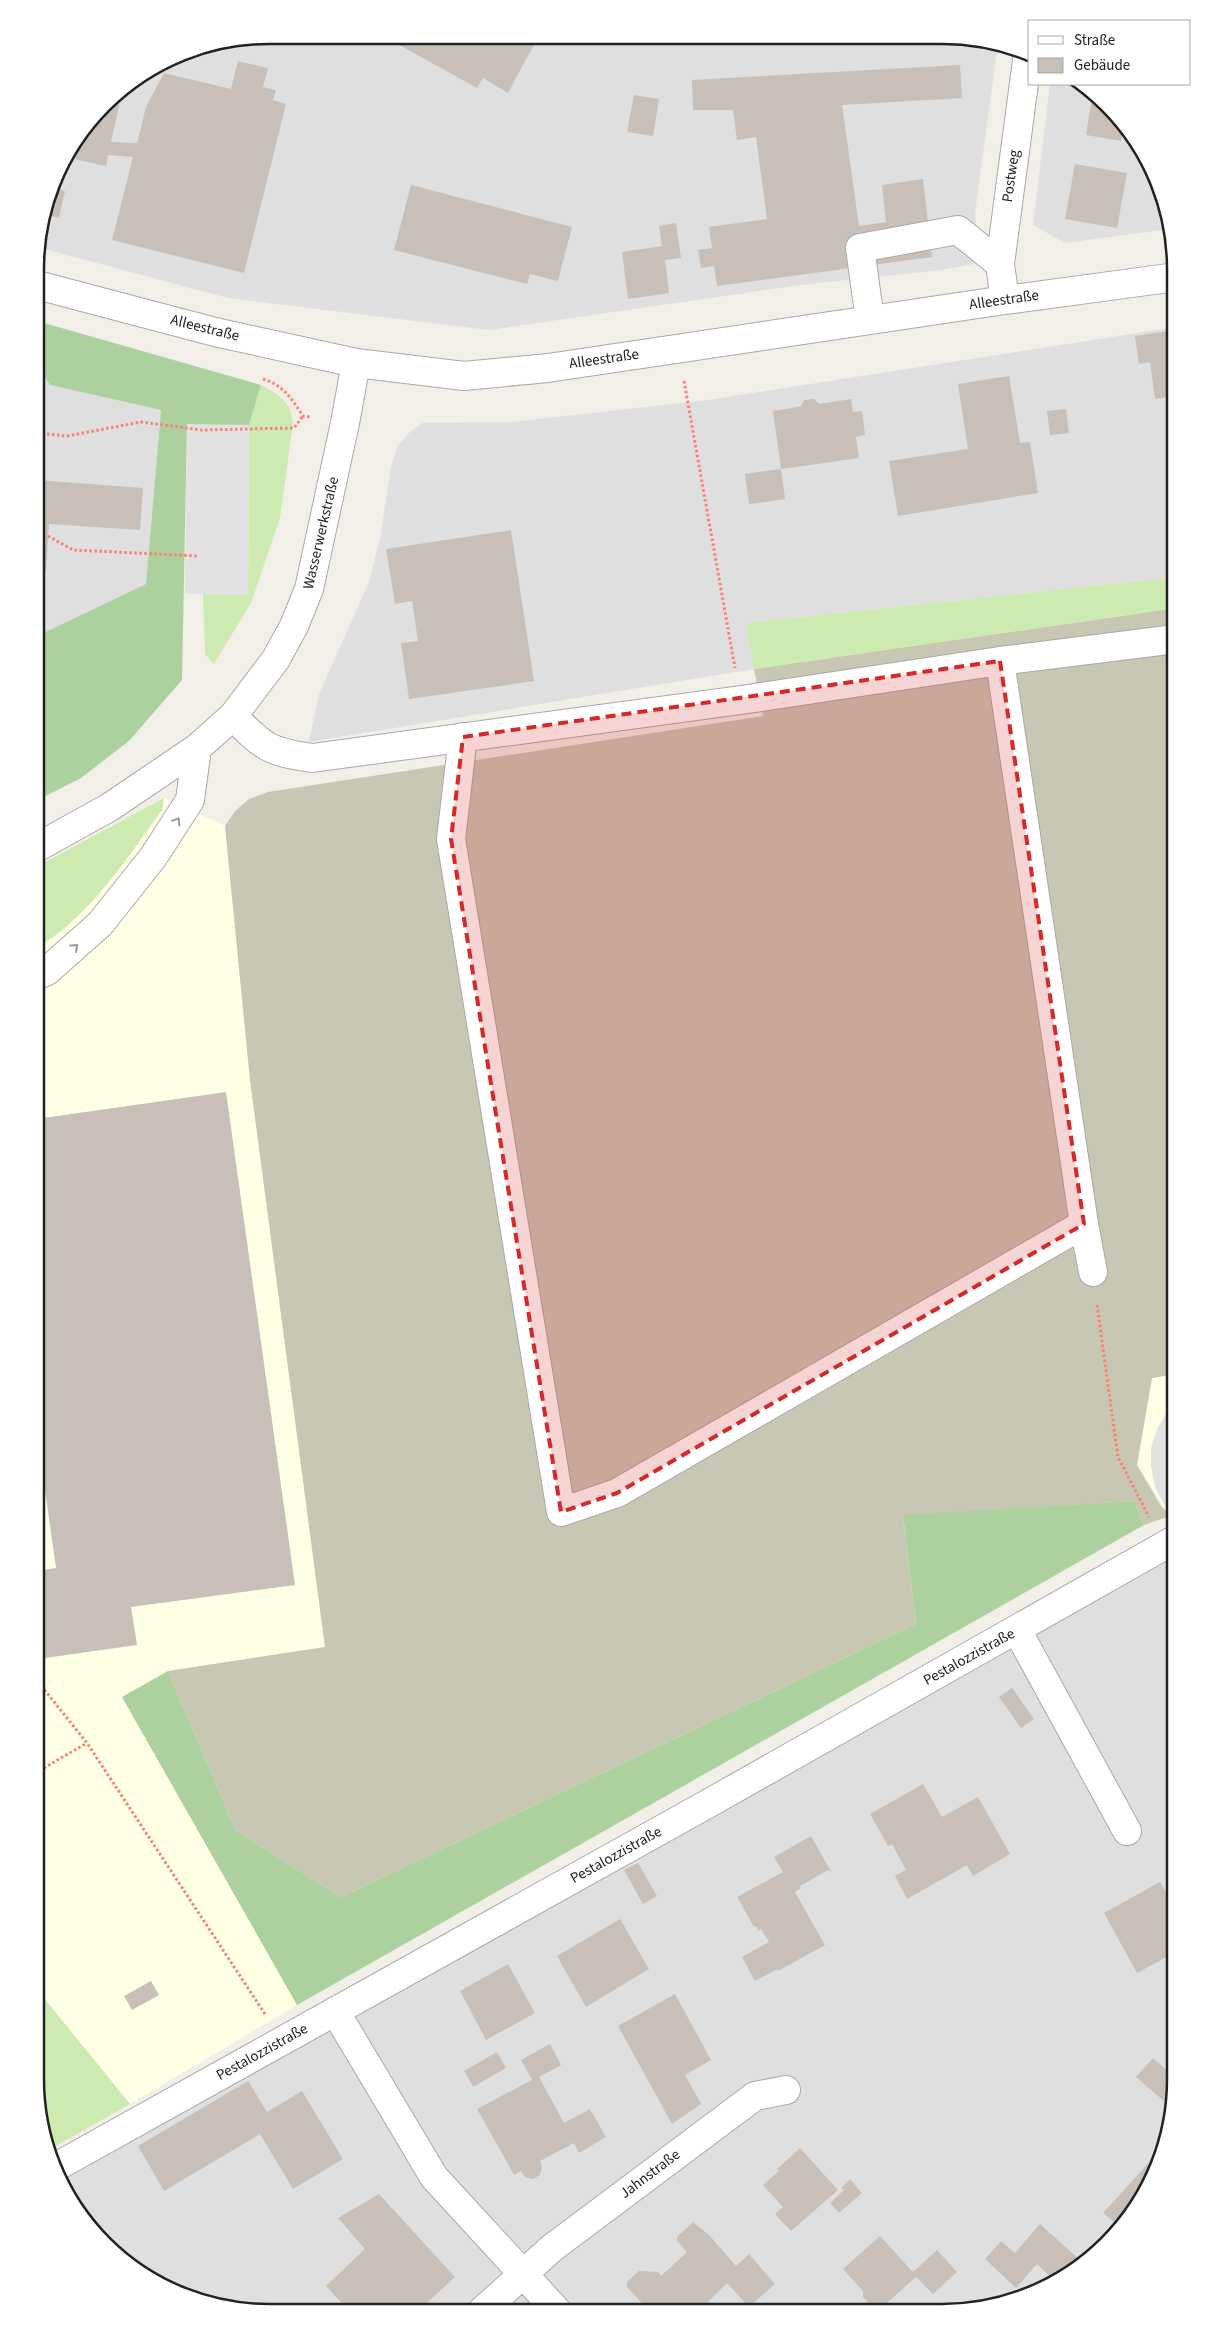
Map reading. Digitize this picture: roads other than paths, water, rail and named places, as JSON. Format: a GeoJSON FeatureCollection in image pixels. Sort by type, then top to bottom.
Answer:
{"type":"FeatureCollection","features":[{"type":"Feature","properties":{"kind":"street","name":"Postweg"},"geometry":{"type":"LineString","coordinates":[[1004,300],[1000,264],[1027,60]]}},
{"type":"Feature","properties":{"kind":"street"},"geometry":{"type":"LineString","coordinates":[[870,320],[860,248],[958,230],[1000,264]]}},
{"type":"Feature","properties":{"kind":"street","name":"Alleestraße"},"geometry":{"type":"LineString","coordinates":[[44,287],[215,332],[356,363],[464,376],[548,368],[1004,300],[1167,278]]}},
{"type":"Feature","properties":{"kind":"street","name":"Wasserwerkstraße"},"geometry":{"type":"LineString","coordinates":[[44,844],[110,807],[197,748],[233,716],[276,659],[294,626],[309,589],[345,424],[356,363]]}},
{"type":"Feature","properties":{"kind":"street"},"geometry":{"type":"LineString","coordinates":[[233,716],[259,742],[282,754],[312,758],[741,700],[1000,661],[1167,640]]}},
{"type":"Feature","properties":{"kind":"street"},"geometry":{"type":"LineString","coordinates":[[1000,661],[1084,1224],[1093,1272]]}},
{"type":"Feature","properties":{"kind":"street"},"geometry":{"type":"LineString","coordinates":[[463,737],[451,839],[561,1512],[617,1493],[1084,1224]]}},
{"type":"Feature","properties":{"kind":"street"},"geometry":{"type":"LineString","coordinates":[[44,972],[100,924],[154,856],[190,800],[197,748]]}},
{"type":"Feature","properties":{"kind":"street","name":"Pestalozzistraße"},"geometry":{"type":"LineString","coordinates":[[60,2164],[1017,1630],[1167,1544]]}},
{"type":"Feature","properties":{"kind":"street"},"geometry":{"type":"LineString","coordinates":[[1017,1630],[1127,1831]]}},
{"type":"Feature","properties":{"kind":"street"},"geometry":{"type":"LineString","coordinates":[[335,2011],[434,2177],[550,2304]]}},
{"type":"Feature","properties":{"kind":"street","name":"Jahnstraße"},"geometry":{"type":"LineString","coordinates":[[490,2304],[552,2248],[755,2096],[786,2090]]}}]}
